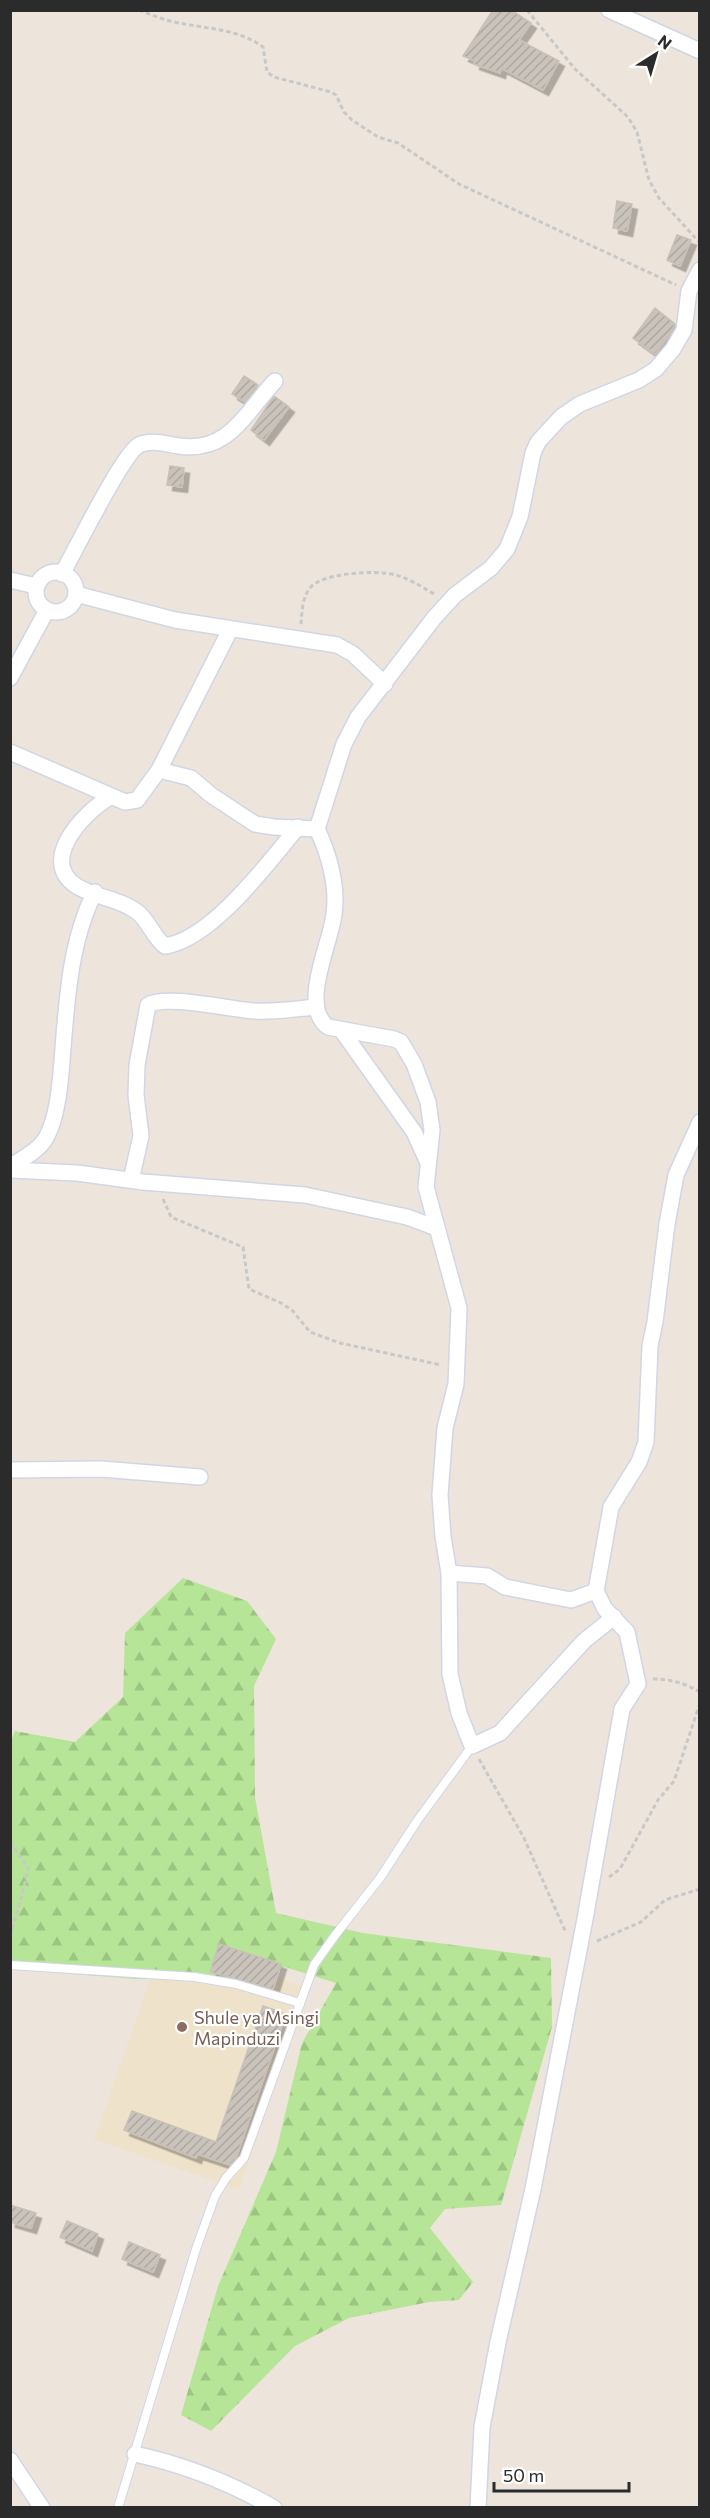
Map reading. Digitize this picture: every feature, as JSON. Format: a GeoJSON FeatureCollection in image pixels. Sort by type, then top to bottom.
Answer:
{"type":"FeatureCollection","features":[{"type":"Feature","properties":{"kind":"street"},"geometry":{"type":"LineString","coordinates":[[609,10],[699,51]]}},
{"type":"Feature","properties":{"kind":"street"},"geometry":{"type":"LineString","coordinates":[[614,1617],[584,1641],[500,1733],[472,1746],[459,1713],[450,1674],[449,1573],[442,1537],[440,1495],[441,1455],[458,1369],[459,1308],[426,1187],[432,1130],[428,1102],[414,1064],[401,1042],[342,1031],[323,1024],[316,1007],[317,981],[334,913],[334,886],[317,829],[344,744],[358,717],[385,684],[402,658],[455,595],[490,568],[507,549],[520,518],[532,453],[538,441],[561,417],[580,404],[639,380],[656,369],[673,349],[684,330],[689,291],[699,270]]}},
{"type":"Feature","properties":{"kind":"street"},"geometry":{"type":"LineString","coordinates":[[62,574],[117,474],[137,445],[146,442],[189,447],[212,444],[223,438],[237,424],[275,381]]}},
{"type":"Feature","properties":{"kind":"street"},"geometry":{"type":"LineString","coordinates":[[50,573],[62,574],[74,583],[76,594],[66,609],[58,612],[47,610],[40,604],[36,586],[42,577],[50,573]]}},
{"type":"Feature","properties":{"kind":"street"},"geometry":{"type":"LineString","coordinates":[[10,580],[36,586]]}},
{"type":"Feature","properties":{"kind":"street"},"geometry":{"type":"LineString","coordinates":[[76,594],[164,617],[230,630],[337,645],[353,654],[385,684]]}},
{"type":"Feature","properties":{"kind":"street"},"geometry":{"type":"LineString","coordinates":[[10,678],[47,610]]}},
{"type":"Feature","properties":{"kind":"street"},"geometry":{"type":"LineString","coordinates":[[10,752],[125,802],[137,800],[159,770],[230,630]]}},
{"type":"Feature","properties":{"kind":"street"},"geometry":{"type":"LineString","coordinates":[[159,770],[191,778],[255,824],[317,829]]}},
{"type":"Feature","properties":{"kind":"street"},"geometry":{"type":"LineString","coordinates":[[110,796],[85,816],[68,838],[61,856],[63,867],[68,877],[84,890],[95,892],[133,909],[147,922],[158,940],[165,946],[172,945],[193,934],[227,908],[298,827]]}},
{"type":"Feature","properties":{"kind":"street"},"geometry":{"type":"LineString","coordinates":[[10,1168],[46,1139],[52,1122],[61,1079],[67,1002],[80,928],[95,892]]}},
{"type":"Feature","properties":{"kind":"street"},"geometry":{"type":"LineString","coordinates":[[137,1181],[141,1136],[136,1095],[137,1065],[148,1005],[156,1002],[183,1002],[255,1011],[316,1007]]}},
{"type":"Feature","properties":{"kind":"street"},"geometry":{"type":"LineString","coordinates":[[342,1031],[414,1132],[428,1163]]}},
{"type":"Feature","properties":{"kind":"street"},"geometry":{"type":"LineString","coordinates":[[478,2508],[482,2427],[500,2331],[533,2189],[622,1709],[638,1684],[627,1632],[605,1609],[596,1591],[611,1507],[639,1462],[646,1442],[650,1346],[656,1322],[667,1224],[676,1175],[699,1122]]}},
{"type":"Feature","properties":{"kind":"street"},"geometry":{"type":"LineString","coordinates":[[10,1168],[305,1195],[407,1217],[437,1228]]}},
{"type":"Feature","properties":{"kind":"street"},"geometry":{"type":"LineString","coordinates":[[10,1470],[101,1469],[200,1477]]}},
{"type":"Feature","properties":{"kind":"street"},"geometry":{"type":"LineString","coordinates":[[449,1573],[487,1576],[505,1587],[571,1600],[596,1591]]}},
{"type":"Feature","properties":{"kind":"street"},"geometry":{"type":"LineString","coordinates":[[135,2454],[176,2463],[222,2482],[274,2508]]}},
{"type":"Feature","properties":{"kind":"street"},"geometry":{"type":"LineString","coordinates":[[10,2460],[42,2508]]}},
{"type":"Feature","properties":{"kind":"lane"},"geometry":{"type":"LineString","coordinates":[[118,2508],[196,2249],[215,2196],[226,2178],[244,2158],[314,1965],[380,1878],[417,1821],[472,1746]]}},
{"type":"Feature","properties":{"kind":"lane"},"geometry":{"type":"LineString","coordinates":[[10,1965],[195,1977],[236,1984],[300,2003]]}},
{"type":"Feature","properties":{"kind":"path"},"geometry":{"type":"LineString","coordinates":[[139,10],[170,21],[215,28],[254,40],[263,47],[267,72],[274,77],[331,92],[336,95],[344,112],[352,120],[378,137],[398,143],[459,184],[689,291]]}},
{"type":"Feature","properties":{"kind":"path"},"geometry":{"type":"LineString","coordinates":[[527,10],[575,69],[628,117],[637,132],[649,180],[659,198],[699,243]]}},
{"type":"Feature","properties":{"kind":"path"},"geometry":{"type":"LineString","coordinates":[[303,640],[302,608],[309,589],[320,580],[368,573],[393,574],[410,580],[448,603]]}},
{"type":"Feature","properties":{"kind":"path"},"geometry":{"type":"LineString","coordinates":[[137,1181],[163,1199],[171,1218],[243,1246],[249,1289],[292,1310],[310,1332],[340,1343],[458,1369]]}},
{"type":"Feature","properties":{"kind":"path"},"geometry":{"type":"LineString","coordinates":[[638,1684],[652,1679],[669,1679],[686,1684],[699,1692]]}},
{"type":"Feature","properties":{"kind":"path"},"geometry":{"type":"LineString","coordinates":[[589,1896],[620,1869],[658,1800],[674,1781],[699,1704]]}},
{"type":"Feature","properties":{"kind":"path"},"geometry":{"type":"LineString","coordinates":[[472,1746],[524,1838],[578,1954],[641,1922],[665,1900],[699,1889]]}},
{"type":"Feature","properties":{"kind":"path"},"geometry":{"type":"LineString","coordinates":[[10,1842],[28,1868],[25,1888],[17,1905],[10,1936]]}},
{"type":"Feature","properties":{"kind":"shaded area"},"geometry":{"type":"Polygon","coordinates":[[[165,1937],[310,1989],[239,2190],[94,2139],[165,1937]]]}},
{"type":"Feature","properties":{"kind":"green space"},"geometry":{"type":"Polygon","coordinates":[[[183,1578],[247,1601],[276,1639],[254,1686],[255,1797],[276,1913],[363,1933],[551,1958],[552,2027],[501,2205],[445,2209],[430,2228],[473,2282],[459,2300],[429,2302],[349,2318],[295,2346],[211,2431],[181,2415],[218,2286],[276,2152],[302,2043],[336,1983],[285,1967],[207,1979],[136,1979],[11,1969],[10,1743],[15,1731],[75,1742],[123,1697],[125,1633],[183,1578]]]}},
{"type":"Feature","properties":{"kind":"building"},"geometry":{"type":"Polygon","coordinates":[[[493,10],[511,10],[531,23],[519,40],[559,61],[543,90],[501,68],[500,73],[474,64],[475,61],[463,56],[493,10]]]}},
{"type":"Feature","properties":{"kind":"building"},"geometry":{"type":"Polygon","coordinates":[[[617,201],[632,204],[627,231],[613,228],[617,201]]]}},
{"type":"Feature","properties":{"kind":"building"},"geometry":{"type":"Polygon","coordinates":[[[677,235],[691,240],[680,266],[667,260],[677,235]]]}},
{"type":"Feature","properties":{"kind":"building"},"geometry":{"type":"Polygon","coordinates":[[[655,308],[675,324],[655,354],[633,338],[655,308]]]}},
{"type":"Feature","properties":{"kind":"building"},"geometry":{"type":"Polygon","coordinates":[[[244,376],[258,385],[245,402],[232,394],[244,376]]]}},
{"type":"Feature","properties":{"kind":"building"},"geometry":{"type":"Polygon","coordinates":[[[274,396],[289,407],[264,440],[251,430],[274,396]]]}},
{"type":"Feature","properties":{"kind":"building"},"geometry":{"type":"Polygon","coordinates":[[[170,466],[184,468],[182,487],[167,485],[170,466]]]}},
{"type":"Feature","properties":{"kind":"building"},"geometry":{"type":"Polygon","coordinates":[[[219,1944],[281,1964],[273,1989],[210,1972],[219,1944]]]}},
{"type":"Feature","properties":{"kind":"building"},"geometry":{"type":"Polygon","coordinates":[[[263,2006],[286,2014],[236,2158],[230,2165],[197,2154],[196,2158],[124,2130],[132,2111],[216,2142],[263,2006]]]}},
{"type":"Feature","properties":{"kind":"building"},"geometry":{"type":"Polygon","coordinates":[[[10,2205],[36,2213],[31,2228],[10,2222],[10,2205]]]}},
{"type":"Feature","properties":{"kind":"building"},"geometry":{"type":"Polygon","coordinates":[[[67,2221],[98,2234],[92,2251],[60,2237],[67,2221]]]}},
{"type":"Feature","properties":{"kind":"building"},"geometry":{"type":"Polygon","coordinates":[[[129,2242],[160,2255],[153,2272],[122,2259],[129,2242]]]}},
{"type":"Feature","properties":{"kind":"place","name":"Shule ya Msingi Mapinduzi"},"geometry":{"type":"Point","coordinates":[182,2027]}}]}
